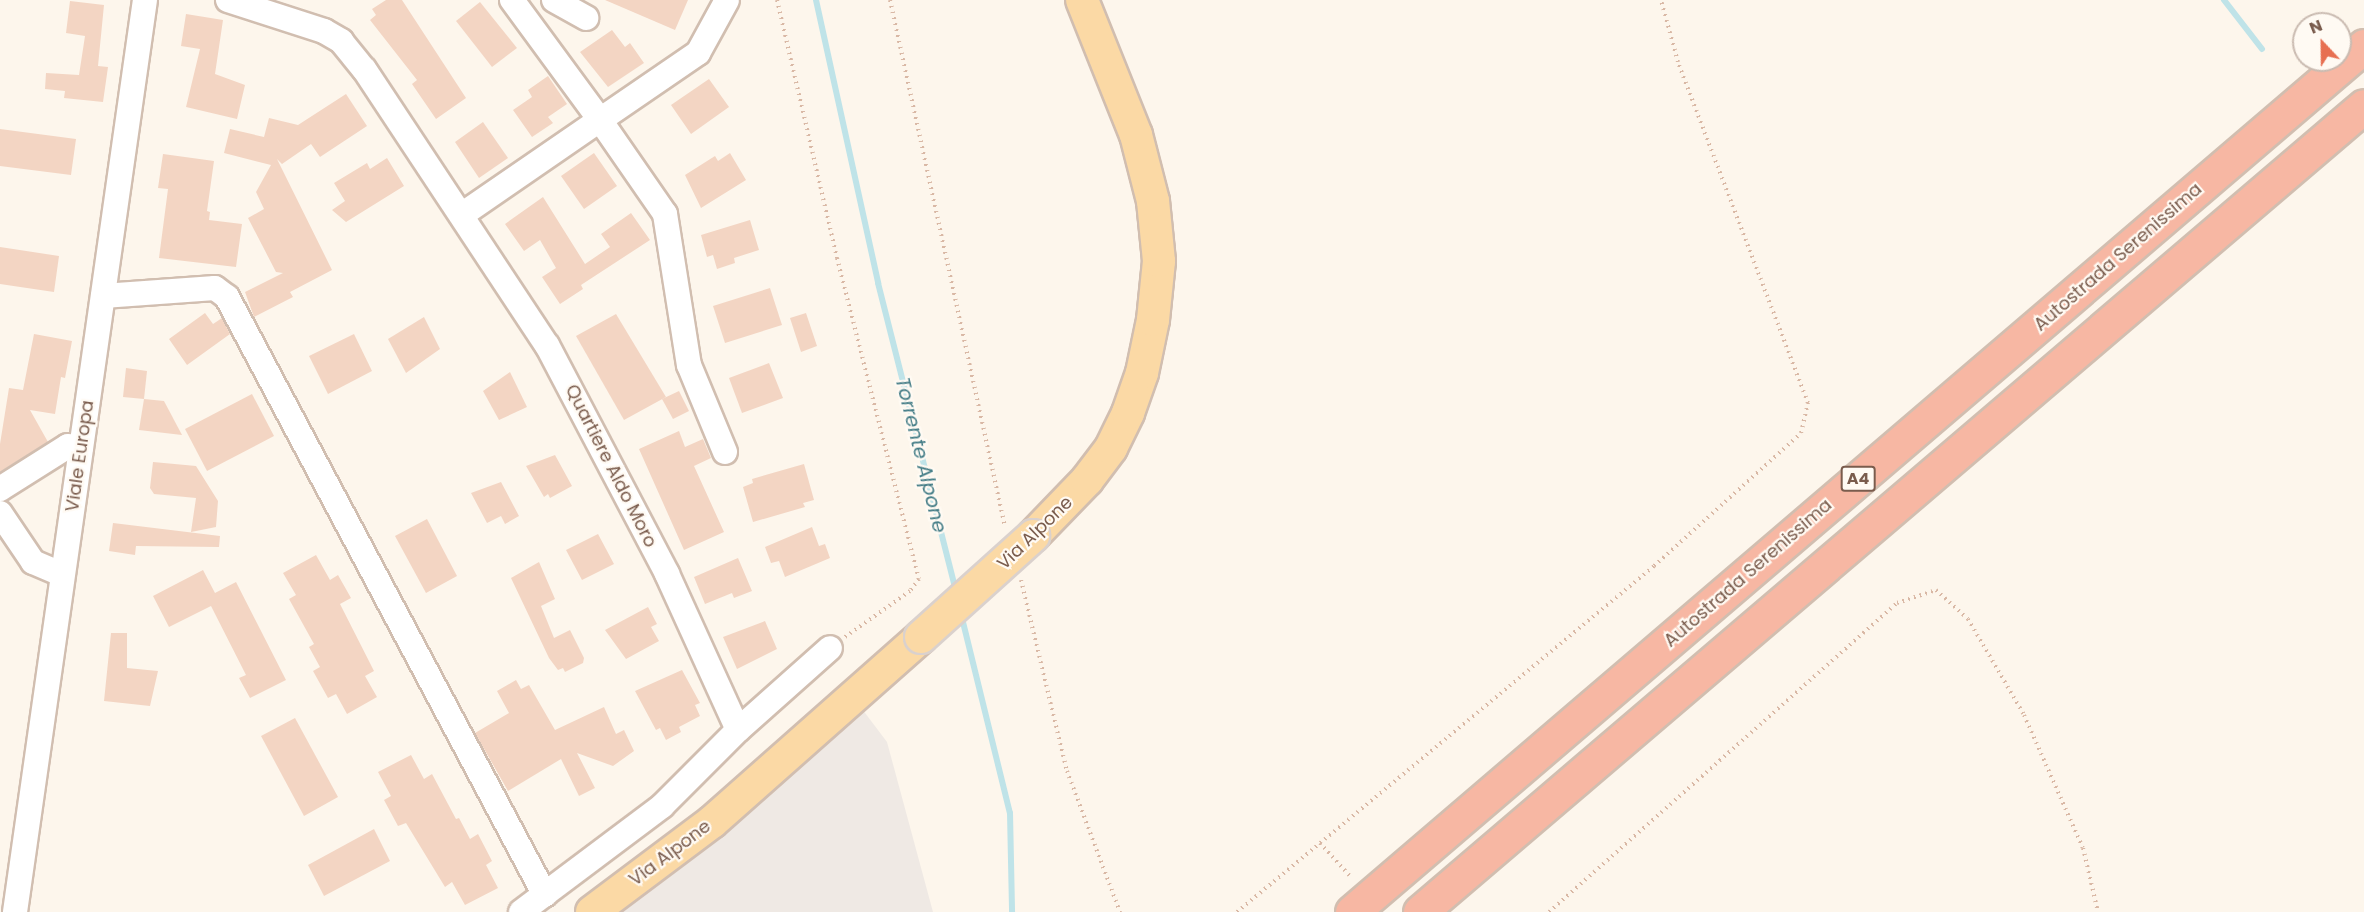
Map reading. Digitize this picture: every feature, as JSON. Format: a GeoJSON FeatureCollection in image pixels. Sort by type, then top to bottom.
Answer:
{"type":"FeatureCollection","features":[{"type":"Feature","properties":{"kind":"highway","name":"Autostrada Serenissima"},"geometry":{"type":"LineString","coordinates":[[1352,912],[2364,46]]}},
{"type":"Feature","properties":{"kind":"highway","name":"A4"},"geometry":{"type":"LineString","coordinates":[[1420,912],[2364,106]]}},
{"type":"Feature","properties":{"kind":"main road","name":"Via Alpone"},"geometry":{"type":"LineString","coordinates":[[592,912],[712,822],[921,637],[1020,535],[1088,480],[1111,448],[1128,413],[1143,373],[1158,273],[1153,201],[1136,135],[1082,0]]}},
{"type":"Feature","properties":{"kind":"street","name":"Viale Europa"},"geometry":{"type":"LineString","coordinates":[[15,912],[61,574],[145,0]]}},
{"type":"Feature","properties":{"kind":"street","name":"Quartiere Aldo Moro"},"geometry":{"type":"LineString","coordinates":[[228,0],[324,31],[341,41],[364,69],[463,214],[547,345],[589,420],[667,574],[738,730]]}},
{"type":"Feature","properties":{"kind":"street"},"geometry":{"type":"LineString","coordinates":[[512,0],[665,214],[689,365],[725,452]]}},
{"type":"Feature","properties":{"kind":"street"},"geometry":{"type":"LineString","coordinates":[[554,0],[586,18]]}},
{"type":"Feature","properties":{"kind":"street"},"geometry":{"type":"LineString","coordinates":[[463,214],[698,53],[727,0]]}},
{"type":"Feature","properties":{"kind":"street"},"geometry":{"type":"LineString","coordinates":[[103,296],[215,288],[227,297],[544,895]]}},
{"type":"Feature","properties":{"kind":"street"},"geometry":{"type":"LineString","coordinates":[[0,489],[68,446],[81,448]]}},
{"type":"Feature","properties":{"kind":"street"},"geometry":{"type":"LineString","coordinates":[[0,513],[33,562],[61,574]]}},
{"type":"Feature","properties":{"kind":"street"},"geometry":{"type":"LineString","coordinates":[[521,912],[662,806],[738,730],[830,648]]}},
{"type":"Feature","properties":{"kind":"path"},"geometry":{"type":"LineString","coordinates":[[777,0],[837,258],[919,579],[910,591],[830,648]]}},
{"type":"Feature","properties":{"kind":"path"},"geometry":{"type":"LineString","coordinates":[[890,0],[1020,535]]}},
{"type":"Feature","properties":{"kind":"path"},"geometry":{"type":"LineString","coordinates":[[1238,912],[1654,566],[1801,432],[1808,403],[1678,62],[1661,0]]}},
{"type":"Feature","properties":{"kind":"path"},"geometry":{"type":"LineString","coordinates":[[1019,570],[1067,771],[1120,912]]}},
{"type":"Feature","properties":{"kind":"path"},"geometry":{"type":"LineString","coordinates":[[1549,912],[1897,603],[1936,590],[1968,619],[2024,715],[2083,848],[2098,912]]}},
{"type":"Feature","properties":{"kind":"path"},"geometry":{"type":"LineString","coordinates":[[1320,843],[1350,876]]}},
{"type":"Feature","properties":{"kind":"shaded area"},"geometry":{"type":"Polygon","coordinates":[[[853,697],[887,742],[933,912],[592,912],[853,697]]]}},
{"type":"Feature","properties":{"kind":"building"},"geometry":{"type":"Polygon","coordinates":[[[386,0],[402,0],[466,98],[436,119],[412,84],[417,80],[370,20],[376,15],[372,9],[386,0]]]}},
{"type":"Feature","properties":{"kind":"building"},"geometry":{"type":"Polygon","coordinates":[[[605,0],[688,0],[675,30],[605,0]]]}},
{"type":"Feature","properties":{"kind":"building"},"geometry":{"type":"Polygon","coordinates":[[[70,1],[104,5],[98,66],[108,67],[103,102],[64,98],[65,91],[45,89],[46,73],[79,75],[85,36],[66,33],[70,1]]]}},
{"type":"Feature","properties":{"kind":"building"},"geometry":{"type":"Polygon","coordinates":[[[480,2],[517,48],[492,67],[456,21],[480,2]]]}},
{"type":"Feature","properties":{"kind":"building"},"geometry":{"type":"Polygon","coordinates":[[[186,14],[223,20],[215,74],[245,85],[237,119],[186,107],[200,49],[181,46],[186,14]]]}},
{"type":"Feature","properties":{"kind":"building"},"geometry":{"type":"Polygon","coordinates":[[[612,30],[625,47],[630,43],[644,63],[608,87],[580,52],[612,30]]]}},
{"type":"Feature","properties":{"kind":"building"},"geometry":{"type":"Polygon","coordinates":[[[548,76],[567,104],[548,117],[553,123],[532,137],[513,110],[532,97],[528,90],[548,76]]]}},
{"type":"Feature","properties":{"kind":"building"},"geometry":{"type":"Polygon","coordinates":[[[709,79],[729,107],[691,134],[671,105],[709,79]]]}},
{"type":"Feature","properties":{"kind":"building"},"geometry":{"type":"Polygon","coordinates":[[[346,94],[367,126],[320,157],[311,144],[282,164],[277,159],[332,270],[290,292],[293,297],[254,317],[245,292],[283,273],[276,272],[248,218],[264,209],[256,192],[271,165],[224,153],[230,129],[264,137],[269,118],[298,125],[346,94]]]}},
{"type":"Feature","properties":{"kind":"building"},"geometry":{"type":"Polygon","coordinates":[[[483,122],[508,158],[479,178],[455,142],[483,122]]]}},
{"type":"Feature","properties":{"kind":"building"},"geometry":{"type":"Polygon","coordinates":[[[0,129],[76,139],[71,175],[0,166],[0,129]]]}},
{"type":"Feature","properties":{"kind":"building"},"geometry":{"type":"Polygon","coordinates":[[[594,153],[617,186],[584,209],[561,176],[594,153]]]}},
{"type":"Feature","properties":{"kind":"building"},"geometry":{"type":"Polygon","coordinates":[[[730,153],[746,180],[701,208],[685,175],[715,156],[718,161],[730,153]]]}},
{"type":"Feature","properties":{"kind":"building"},"geometry":{"type":"Polygon","coordinates":[[[163,154],[214,161],[207,211],[210,212],[209,220],[242,224],[236,267],[159,258],[168,189],[158,188],[163,154]]]}},
{"type":"Feature","properties":{"kind":"building"},"geometry":{"type":"Polygon","coordinates":[[[387,158],[404,186],[346,222],[332,210],[345,201],[334,183],[367,163],[370,169],[387,158]]]}},
{"type":"Feature","properties":{"kind":"building"},"geometry":{"type":"Polygon","coordinates":[[[543,197],[585,264],[610,247],[601,234],[631,213],[650,240],[581,285],[583,289],[560,304],[542,277],[556,268],[540,240],[524,251],[505,224],[543,197]]]}},
{"type":"Feature","properties":{"kind":"building"},"geometry":{"type":"Polygon","coordinates":[[[750,220],[759,250],[734,258],[735,263],[717,269],[713,255],[707,257],[701,235],[750,220]]]}},
{"type":"Feature","properties":{"kind":"building"},"geometry":{"type":"Polygon","coordinates":[[[0,247],[59,256],[54,292],[0,284],[0,247]]]}},
{"type":"Feature","properties":{"kind":"building"},"geometry":{"type":"Polygon","coordinates":[[[770,288],[782,325],[725,343],[713,306],[770,288]]]}},
{"type":"Feature","properties":{"kind":"building"},"geometry":{"type":"Polygon","coordinates":[[[205,313],[213,324],[222,318],[230,334],[187,365],[169,339],[205,313]]]}},
{"type":"Feature","properties":{"kind":"building"},"geometry":{"type":"Polygon","coordinates":[[[806,313],[817,346],[801,352],[790,318],[806,313]]]}},
{"type":"Feature","properties":{"kind":"building"},"geometry":{"type":"Polygon","coordinates":[[[616,314],[666,397],[624,420],[576,336],[616,314]]]}},
{"type":"Feature","properties":{"kind":"building"},"geometry":{"type":"Polygon","coordinates":[[[424,317],[440,349],[406,373],[388,339],[424,317]]]}},
{"type":"Feature","properties":{"kind":"building"},"geometry":{"type":"Polygon","coordinates":[[[34,334],[72,341],[65,378],[61,377],[55,414],[30,410],[48,442],[0,472],[0,444],[9,388],[23,390],[34,334]]]}},
{"type":"Feature","properties":{"kind":"building"},"geometry":{"type":"Polygon","coordinates":[[[354,334],[372,371],[328,394],[309,356],[354,334]]]}},
{"type":"Feature","properties":{"kind":"building"},"geometry":{"type":"Polygon","coordinates":[[[769,363],[783,398],[742,413],[729,378],[769,363]]]}},
{"type":"Feature","properties":{"kind":"building"},"geometry":{"type":"Polygon","coordinates":[[[126,368],[147,371],[144,399],[123,397],[126,368]]]}},
{"type":"Feature","properties":{"kind":"building"},"geometry":{"type":"Polygon","coordinates":[[[510,372],[527,407],[499,420],[483,391],[510,372]]]}},
{"type":"Feature","properties":{"kind":"building"},"geometry":{"type":"Polygon","coordinates":[[[679,391],[689,411],[673,419],[662,399],[679,391]]]}},
{"type":"Feature","properties":{"kind":"building"},"geometry":{"type":"Polygon","coordinates":[[[252,394],[274,436],[207,471],[185,429],[252,394]]]}},
{"type":"Feature","properties":{"kind":"building"},"geometry":{"type":"Polygon","coordinates":[[[144,399],[164,401],[182,435],[139,430],[144,399]]]}},
{"type":"Feature","properties":{"kind":"building"},"geometry":{"type":"Polygon","coordinates":[[[679,431],[685,447],[703,439],[711,458],[694,466],[724,532],[684,550],[639,449],[679,431]]]}},
{"type":"Feature","properties":{"kind":"building"},"geometry":{"type":"Polygon","coordinates":[[[555,455],[572,486],[550,498],[548,494],[544,497],[526,466],[555,455]]]}},
{"type":"Feature","properties":{"kind":"building"},"geometry":{"type":"Polygon","coordinates":[[[153,462],[196,466],[218,501],[216,527],[191,532],[196,498],[154,494],[150,488],[153,462]]]}},
{"type":"Feature","properties":{"kind":"building"},"geometry":{"type":"Polygon","coordinates":[[[804,464],[814,500],[803,503],[805,507],[753,522],[743,487],[753,483],[752,479],[804,464]]]}},
{"type":"Feature","properties":{"kind":"building"},"geometry":{"type":"Polygon","coordinates":[[[501,482],[519,516],[505,524],[501,516],[487,523],[471,493],[501,482]]]}},
{"type":"Feature","properties":{"kind":"building"},"geometry":{"type":"Polygon","coordinates":[[[427,519],[457,576],[426,593],[395,536],[427,519]]]}},
{"type":"Feature","properties":{"kind":"building"},"geometry":{"type":"Polygon","coordinates":[[[113,523],[220,536],[219,547],[136,546],[135,555],[109,551],[113,523]]]}},
{"type":"Feature","properties":{"kind":"building"},"geometry":{"type":"Polygon","coordinates":[[[812,527],[819,546],[825,544],[830,558],[785,577],[779,561],[771,563],[765,547],[812,527]]]}},
{"type":"Feature","properties":{"kind":"building"},"geometry":{"type":"Polygon","coordinates":[[[598,534],[614,564],[582,580],[566,550],[598,534]]]}},
{"type":"Feature","properties":{"kind":"building"},"geometry":{"type":"Polygon","coordinates":[[[316,555],[330,580],[338,575],[351,598],[340,604],[374,671],[365,676],[377,697],[347,714],[336,694],[328,698],[313,671],[320,667],[309,647],[314,644],[289,599],[296,595],[283,573],[316,555]]]}},
{"type":"Feature","properties":{"kind":"building"},"geometry":{"type":"Polygon","coordinates":[[[738,558],[752,591],[734,598],[732,593],[705,604],[694,577],[738,558]]]}},
{"type":"Feature","properties":{"kind":"building"},"geometry":{"type":"Polygon","coordinates":[[[539,562],[555,599],[541,606],[554,638],[570,630],[584,658],[583,663],[565,672],[563,668],[558,670],[549,658],[511,578],[539,562]]]}},
{"type":"Feature","properties":{"kind":"building"},"geometry":{"type":"Polygon","coordinates":[[[203,570],[215,593],[236,582],[286,680],[250,698],[239,678],[246,675],[211,606],[169,627],[153,596],[203,570]]]}},
{"type":"Feature","properties":{"kind":"building"},"geometry":{"type":"Polygon","coordinates":[[[648,607],[657,624],[651,627],[659,641],[626,659],[605,630],[648,607]]]}},
{"type":"Feature","properties":{"kind":"building"},"geometry":{"type":"Polygon","coordinates":[[[765,621],[777,649],[737,669],[723,637],[765,621]]]}},
{"type":"Feature","properties":{"kind":"building"},"geometry":{"type":"Polygon","coordinates":[[[111,633],[127,633],[127,668],[158,671],[150,706],[104,701],[111,633]]]}},
{"type":"Feature","properties":{"kind":"building"},"geometry":{"type":"Polygon","coordinates":[[[682,670],[700,703],[695,705],[700,716],[679,727],[681,732],[666,740],[660,728],[656,730],[635,691],[682,670]]]}},
{"type":"Feature","properties":{"kind":"building"},"geometry":{"type":"Polygon","coordinates":[[[516,680],[521,689],[529,685],[555,730],[604,707],[616,734],[624,730],[634,751],[613,766],[577,753],[595,788],[579,796],[561,759],[508,791],[475,733],[509,713],[497,691],[516,680]]]}},
{"type":"Feature","properties":{"kind":"building"},"geometry":{"type":"Polygon","coordinates":[[[295,718],[338,797],[304,816],[261,736],[295,718]]]}},
{"type":"Feature","properties":{"kind":"building"},"geometry":{"type":"Polygon","coordinates":[[[411,755],[424,779],[432,774],[456,819],[459,818],[470,839],[478,834],[492,861],[486,865],[498,888],[465,905],[452,882],[445,887],[406,823],[398,826],[384,800],[391,796],[378,772],[411,755]]]}},
{"type":"Feature","properties":{"kind":"building"},"geometry":{"type":"Polygon","coordinates":[[[374,829],[390,861],[324,896],[308,865],[374,829]]]}},
{"type":"Feature","properties":{"kind":"waterway","name":"Torrente Alpone"},"geometry":{"type":"LineString","coordinates":[[816,0],[878,283],[956,592]]}},
{"type":"Feature","properties":{"kind":"waterway"},"geometry":{"type":"LineString","coordinates":[[2224,0],[2262,49]]}},
{"type":"Feature","properties":{"kind":"waterway","name":"Torrente Alpone"},"geometry":{"type":"LineString","coordinates":[[961,614],[1010,813],[1012,912]]}}]}
